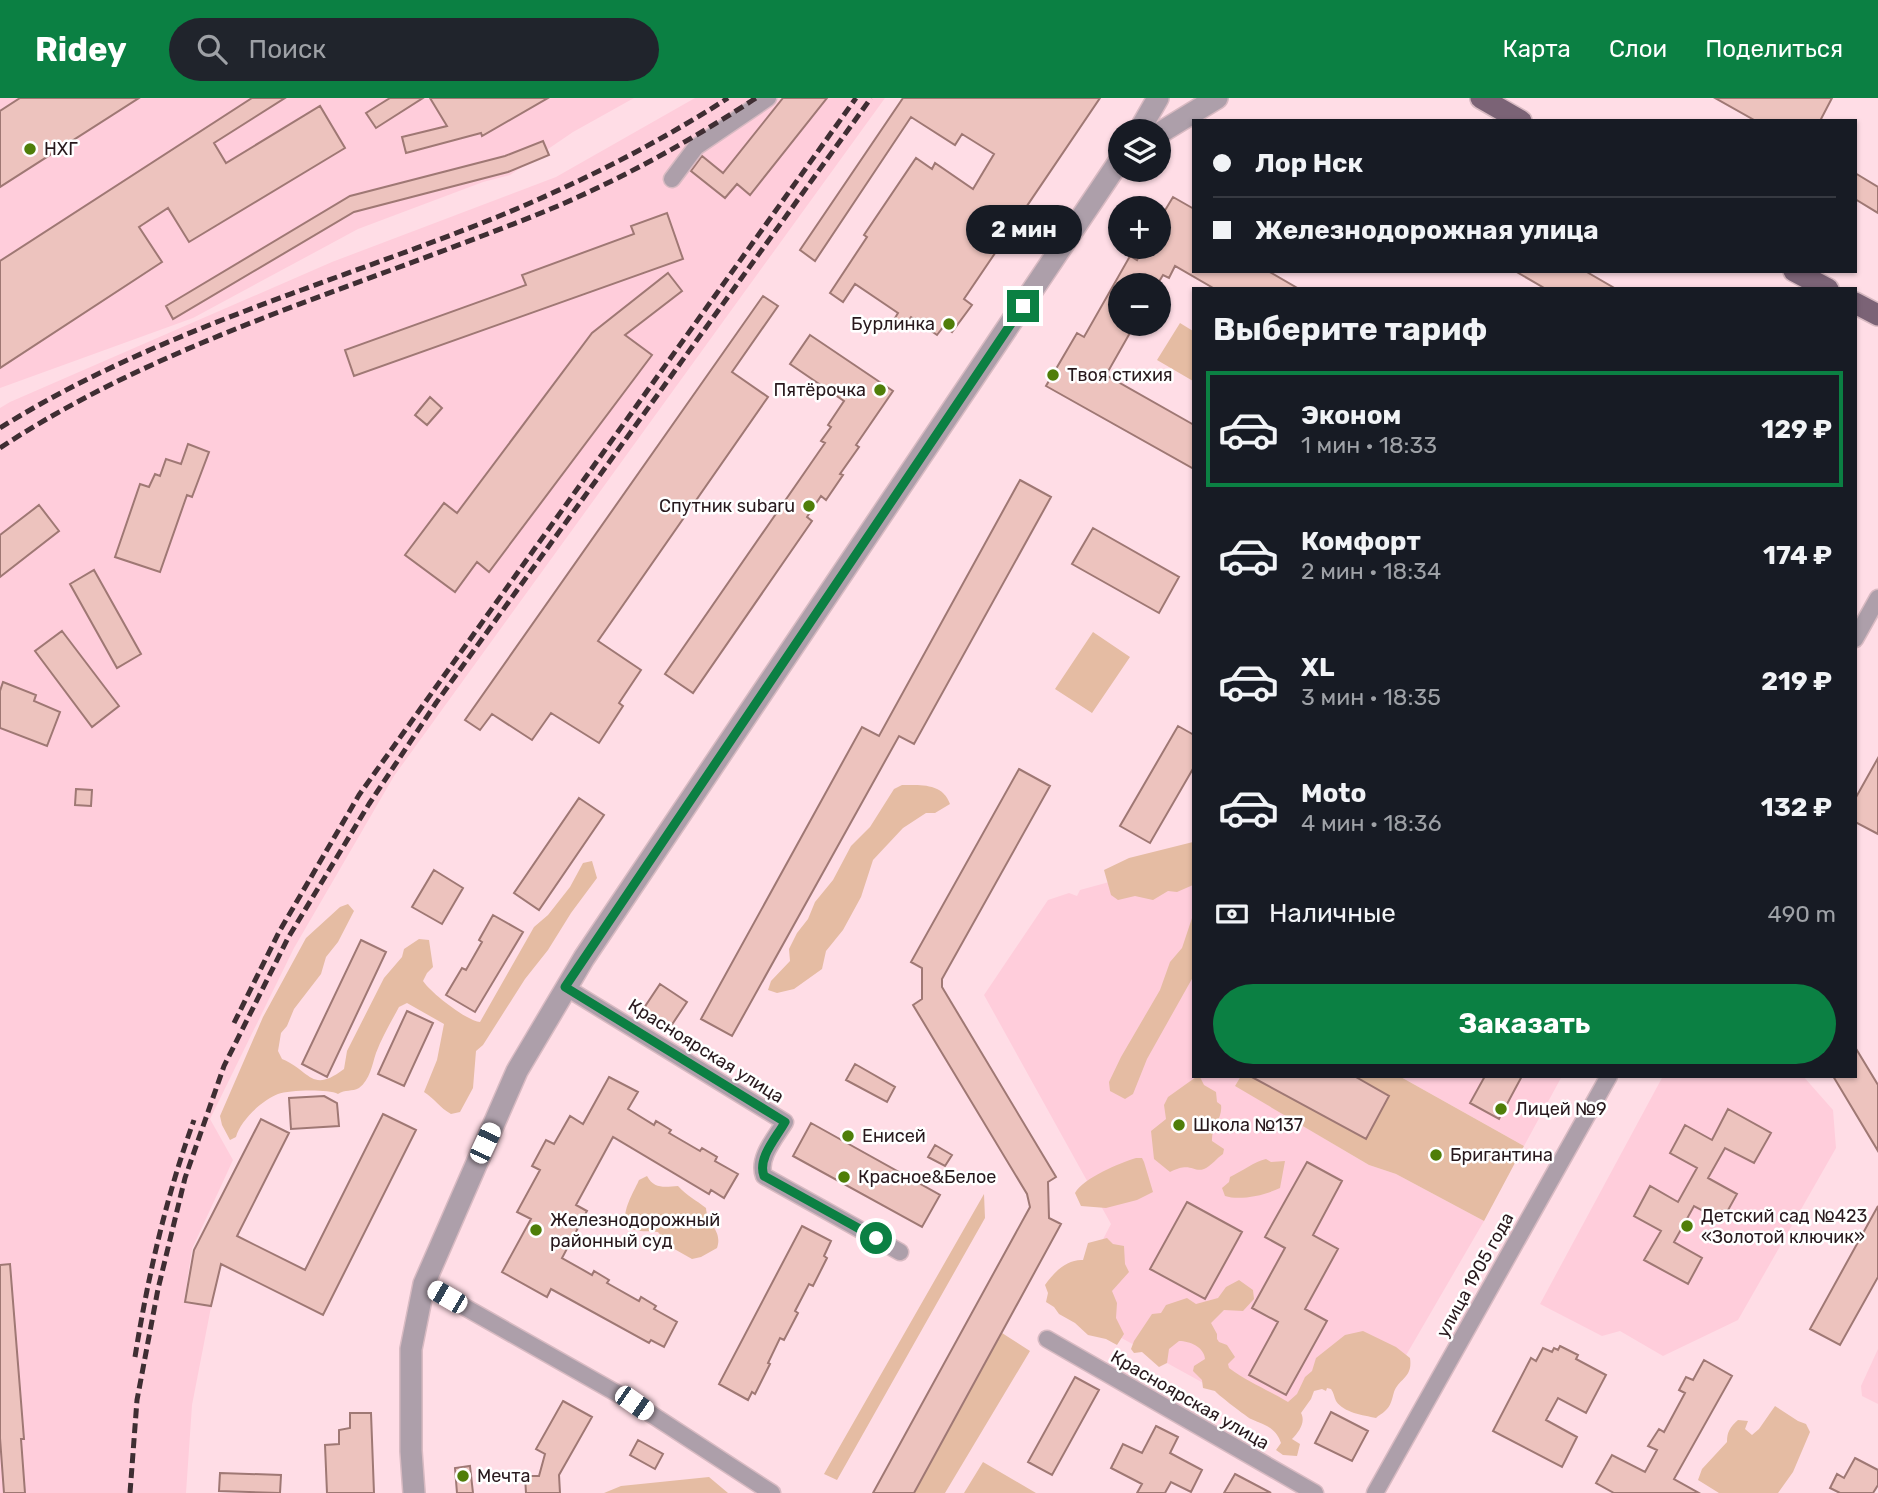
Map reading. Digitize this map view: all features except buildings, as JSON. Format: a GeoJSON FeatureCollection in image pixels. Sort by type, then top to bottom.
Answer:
{"type":"FeatureCollection","features":[{"type":"Feature","properties":{"kind":"main road"},"geometry":{"type":"LineString","coordinates":[[1481,98],[1518,119]]}},
{"type":"Feature","properties":{"kind":"main road"},"geometry":{"type":"LineString","coordinates":[[1798,273],[1824,287]]}},
{"type":"Feature","properties":{"kind":"main road"},"geometry":{"type":"LineString","coordinates":[[1857,304],[1878,315]]}},
{"type":"Feature","properties":{"kind":"street"},"geometry":{"type":"LineString","coordinates":[[672,179],[696,147],[768,98]]}},
{"type":"Feature","properties":{"kind":"street"},"geometry":{"type":"LineString","coordinates":[[1146,119],[1158,98]]}},
{"type":"Feature","properties":{"kind":"street"},"geometry":{"type":"LineString","coordinates":[[1171,126],[1217,98]]}},
{"type":"Feature","properties":{"kind":"street"},"geometry":{"type":"LineString","coordinates":[[414,1493],[411,1349],[424,1283],[517,1071],[565,987],[1108,178]]}},
{"type":"Feature","properties":{"kind":"street"},"geometry":{"type":"LineString","coordinates":[[1857,635],[1878,598]]}},
{"type":"Feature","properties":{"kind":"street","name":"Красноярская улица"},"geometry":{"type":"LineString","coordinates":[[565,987],[785,1122],[762,1160],[761,1169],[764,1176],[900,1252]]}},
{"type":"Feature","properties":{"kind":"street","name":"улица 1905 года"},"geometry":{"type":"LineString","coordinates":[[1375,1493],[1608,1078]]}},
{"type":"Feature","properties":{"kind":"street"},"geometry":{"type":"LineString","coordinates":[[424,1283],[634,1403],[772,1493]]}},
{"type":"Feature","properties":{"kind":"street","name":"Красноярская улица"},"geometry":{"type":"LineString","coordinates":[[1047,1339],[1315,1493]]}},
{"type":"Feature","properties":{"kind":"shaded area"},"geometry":{"type":"Polygon","coordinates":[[[0,98],[634,98],[573,132],[510,175],[483,182],[358,229],[193,318],[0,388],[0,98]]]}},
{"type":"Feature","properties":{"kind":"shaded area"},"geometry":{"type":"Polygon","coordinates":[[[695,98],[885,98],[394,776],[294,948],[210,1119],[233,1160],[192,1249],[184,1303],[211,1307],[192,1405],[186,1493],[0,1493],[0,408],[332,262],[556,177],[695,98]]]}},
{"type":"Feature","properties":{"kind":"shaded area"},"geometry":{"type":"Polygon","coordinates":[[[1180,323],[1192,330],[1192,380],[1157,360],[1180,323]]]}},
{"type":"Feature","properties":{"kind":"shaded area"},"geometry":{"type":"Polygon","coordinates":[[[1093,632],[1130,657],[1092,713],[1055,689],[1093,632]]]}},
{"type":"Feature","properties":{"kind":"shaded area"},"geometry":{"type":"Polygon","coordinates":[[[902,785],[924,785],[937,789],[947,797],[950,804],[935,813],[926,813],[903,828],[873,860],[861,897],[843,930],[826,951],[822,969],[794,989],[777,993],[768,990],[771,981],[790,961],[789,949],[797,933],[808,919],[815,902],[833,880],[851,846],[870,827],[894,789],[902,785]]]}},
{"type":"Feature","properties":{"kind":"shaded area"},"geometry":{"type":"Polygon","coordinates":[[[1192,842],[1192,885],[1177,892],[1168,891],[1153,900],[1135,896],[1118,900],[1111,895],[1104,870],[1129,858],[1192,842]]]}},
{"type":"Feature","properties":{"kind":"shaded area","name":"Школа №137"},"geometry":{"type":"Polygon","coordinates":[[[1192,859],[1192,1078],[1240,1078],[1236,1086],[1369,1165],[1396,1174],[1484,1221],[1376,1407],[1320,1374],[1289,1430],[1067,1308],[1111,1224],[984,995],[1048,900],[1069,893],[1077,896],[1080,890],[1192,859]]]}},
{"type":"Feature","properties":{"kind":"shaded area"},"geometry":{"type":"Polygon","coordinates":[[[592,861],[597,878],[525,979],[483,1045],[476,1051],[473,1088],[460,1112],[451,1114],[424,1092],[437,1060],[444,1024],[407,1003],[399,1007],[378,1047],[363,1085],[338,1094],[308,1091],[278,1094],[252,1112],[236,1137],[230,1140],[220,1116],[263,1017],[306,938],[340,907],[348,904],[354,911],[338,942],[326,957],[321,974],[294,1009],[281,1033],[278,1051],[282,1059],[318,1080],[324,1080],[344,1069],[347,1051],[384,978],[402,957],[404,949],[419,939],[429,940],[433,967],[423,981],[450,1006],[480,1022],[534,927],[548,915],[570,887],[583,863],[592,861]]]}},
{"type":"Feature","properties":{"kind":"shaded area"},"geometry":{"type":"Polygon","coordinates":[[[1192,918],[1192,979],[1147,1059],[1133,1094],[1125,1099],[1110,1091],[1109,1082],[1160,990],[1170,962],[1182,948],[1192,918]]]}},
{"type":"Feature","properties":{"kind":"shaded area"},"geometry":{"type":"Polygon","coordinates":[[[1195,1078],[1200,1078],[1204,1085],[1216,1092],[1217,1102],[1221,1105],[1212,1141],[1224,1149],[1223,1154],[1204,1169],[1183,1167],[1170,1172],[1154,1159],[1151,1131],[1166,1119],[1164,1105],[1168,1097],[1195,1078]]]}},
{"type":"Feature","properties":{"kind":"shaded area","name":"Бригантина"},"geometry":{"type":"Polygon","coordinates":[[[1240,1078],[1403,1078],[1524,1146],[1484,1221],[1396,1174],[1369,1165],[1235,1086],[1240,1078]]]}},
{"type":"Feature","properties":{"kind":"shaded area","name":"Лицей №9"},"geometry":{"type":"Polygon","coordinates":[[[1403,1078],[1561,1078],[1524,1146],[1403,1078]]]}},
{"type":"Feature","properties":{"kind":"shaded area","name":"Детский сад №423 «Золотой ключик»"},"geometry":{"type":"Polygon","coordinates":[[[1662,1078],[1805,1078],[1833,1110],[1836,1148],[1738,1320],[1663,1356],[1620,1331],[1602,1336],[1540,1304],[1662,1078]]]}},
{"type":"Feature","properties":{"kind":"shaded area"},"geometry":{"type":"Polygon","coordinates":[[[1142,1158],[1144,1162],[1153,1192],[1137,1200],[1106,1208],[1081,1206],[1075,1193],[1079,1187],[1102,1172],[1142,1158]]]}},
{"type":"Feature","properties":{"kind":"shaded area"},"geometry":{"type":"Polygon","coordinates":[[[1266,1159],[1271,1162],[1285,1161],[1280,1188],[1253,1196],[1225,1196],[1222,1188],[1229,1182],[1230,1177],[1266,1159]]]}},
{"type":"Feature","properties":{"kind":"shaded area"},"geometry":{"type":"Polygon","coordinates":[[[647,1176],[656,1185],[678,1186],[706,1208],[718,1237],[717,1248],[692,1259],[669,1246],[658,1232],[638,1231],[629,1227],[625,1215],[627,1207],[639,1180],[647,1176]]]}},
{"type":"Feature","properties":{"kind":"shaded area"},"geometry":{"type":"Polygon","coordinates":[[[984,1194],[985,1218],[837,1480],[824,1474],[984,1194]]]}},
{"type":"Feature","properties":{"kind":"shaded area"},"geometry":{"type":"Polygon","coordinates":[[[1107,1238],[1113,1244],[1124,1246],[1125,1264],[1129,1272],[1112,1291],[1117,1303],[1116,1318],[1124,1334],[1117,1345],[1088,1335],[1046,1302],[1048,1293],[1045,1285],[1052,1275],[1066,1264],[1083,1260],[1088,1243],[1107,1238]]]}},
{"type":"Feature","properties":{"kind":"shaded area"},"geometry":{"type":"Polygon","coordinates":[[[1239,1280],[1253,1290],[1254,1299],[1243,1311],[1224,1310],[1211,1323],[1219,1342],[1227,1345],[1235,1357],[1228,1364],[1229,1368],[1288,1402],[1297,1394],[1305,1377],[1312,1371],[1316,1358],[1345,1335],[1363,1331],[1396,1347],[1410,1358],[1408,1374],[1396,1387],[1387,1409],[1376,1418],[1349,1411],[1339,1405],[1331,1389],[1314,1391],[1301,1413],[1301,1427],[1292,1439],[1300,1444],[1297,1456],[1283,1455],[1276,1450],[1281,1443],[1273,1430],[1248,1417],[1215,1391],[1203,1388],[1202,1380],[1193,1371],[1194,1366],[1205,1359],[1196,1346],[1179,1341],[1169,1349],[1167,1363],[1159,1367],[1142,1352],[1134,1353],[1131,1349],[1152,1314],[1161,1313],[1166,1305],[1187,1298],[1196,1304],[1218,1298],[1226,1287],[1239,1280]]]}},
{"type":"Feature","properties":{"kind":"shaded area"},"geometry":{"type":"Polygon","coordinates":[[[1002,1333],[1030,1351],[945,1493],[914,1493],[1002,1333]]]}},
{"type":"Feature","properties":{"kind":"shaded area"},"geometry":{"type":"Polygon","coordinates":[[[1878,1349],[1878,1404],[1862,1396],[1861,1386],[1878,1349]]]}},
{"type":"Feature","properties":{"kind":"shaded area"},"geometry":{"type":"Polygon","coordinates":[[[1775,1406],[1806,1424],[1810,1432],[1793,1472],[1778,1493],[1719,1493],[1698,1480],[1702,1469],[1727,1442],[1728,1432],[1738,1420],[1748,1421],[1745,1429],[1752,1435],[1775,1406]]]}},
{"type":"Feature","properties":{"kind":"shaded area"},"geometry":{"type":"Polygon","coordinates":[[[983,1462],[1036,1493],[964,1493],[983,1462]]]}},
{"type":"Feature","properties":{"kind":"shaded area"},"geometry":{"type":"Polygon","coordinates":[[[709,1477],[728,1493],[604,1493],[621,1486],[709,1477]]]}},
{"type":"Feature","properties":{"kind":"railway"},"geometry":{"type":"LineString","coordinates":[[0,428],[58,394],[181,337],[497,217],[556,191],[615,163],[728,98]]}},
{"type":"Feature","properties":{"kind":"railway"},"geometry":{"type":"LineString","coordinates":[[0,448],[106,387],[218,336],[504,228],[616,179],[697,135],[756,98]]}},
{"type":"Feature","properties":{"kind":"railway"},"geometry":{"type":"LineString","coordinates":[[234,1023],[279,932],[359,795],[856,98]]}},
{"type":"Feature","properties":{"kind":"railway"},"geometry":{"type":"LineString","coordinates":[[130,1493],[137,1400],[158,1289],[185,1178],[224,1066],[288,938],[369,804],[436,703],[871,98]]}},
{"type":"Feature","properties":{"kind":"railway"},"geometry":{"type":"LineString","coordinates":[[135,1357],[159,1237],[194,1120]]}},
{"type":"Feature","properties":{"kind":"place","name":"НХГ"},"geometry":{"type":"Point","coordinates":[30,149]}},
{"type":"Feature","properties":{"kind":"place","name":"Бурлинка"},"geometry":{"type":"Point","coordinates":[949,324]}},
{"type":"Feature","properties":{"kind":"place","name":"Твоя стихия"},"geometry":{"type":"Point","coordinates":[1053,375]}},
{"type":"Feature","properties":{"kind":"place","name":"Пятёрочка"},"geometry":{"type":"Point","coordinates":[880,390]}},
{"type":"Feature","properties":{"kind":"place","name":"Спутник subaru"},"geometry":{"type":"Point","coordinates":[809,506]}},
{"type":"Feature","properties":{"kind":"place","name":"Лицей №9"},"geometry":{"type":"Point","coordinates":[1501,1109]}},
{"type":"Feature","properties":{"kind":"place","name":"Школа №137"},"geometry":{"type":"Point","coordinates":[1179,1125]}},
{"type":"Feature","properties":{"kind":"place","name":"Енисей"},"geometry":{"type":"Point","coordinates":[848,1136]}},
{"type":"Feature","properties":{"kind":"place","name":"Бригантина"},"geometry":{"type":"Point","coordinates":[1436,1155]}},
{"type":"Feature","properties":{"kind":"place","name":"Красное&Белое"},"geometry":{"type":"Point","coordinates":[844,1177]}},
{"type":"Feature","properties":{"kind":"place","name":"Детский сад №423 «Золотой ключик»"},"geometry":{"type":"Point","coordinates":[1687,1226]}},
{"type":"Feature","properties":{"kind":"place","name":"Железнодорожный районный суд"},"geometry":{"type":"Point","coordinates":[536,1230]}},
{"type":"Feature","properties":{"kind":"place","name":"Мечта"},"geometry":{"type":"Point","coordinates":[463,1476]}},
{"type":"Feature","properties":{"kind":"route"},"geometry":{"type":"LineString","coordinates":[[876,1238],[764,1176],[761,1169],[762,1160],[785,1122],[565,987],[1023,306]]}}]}
